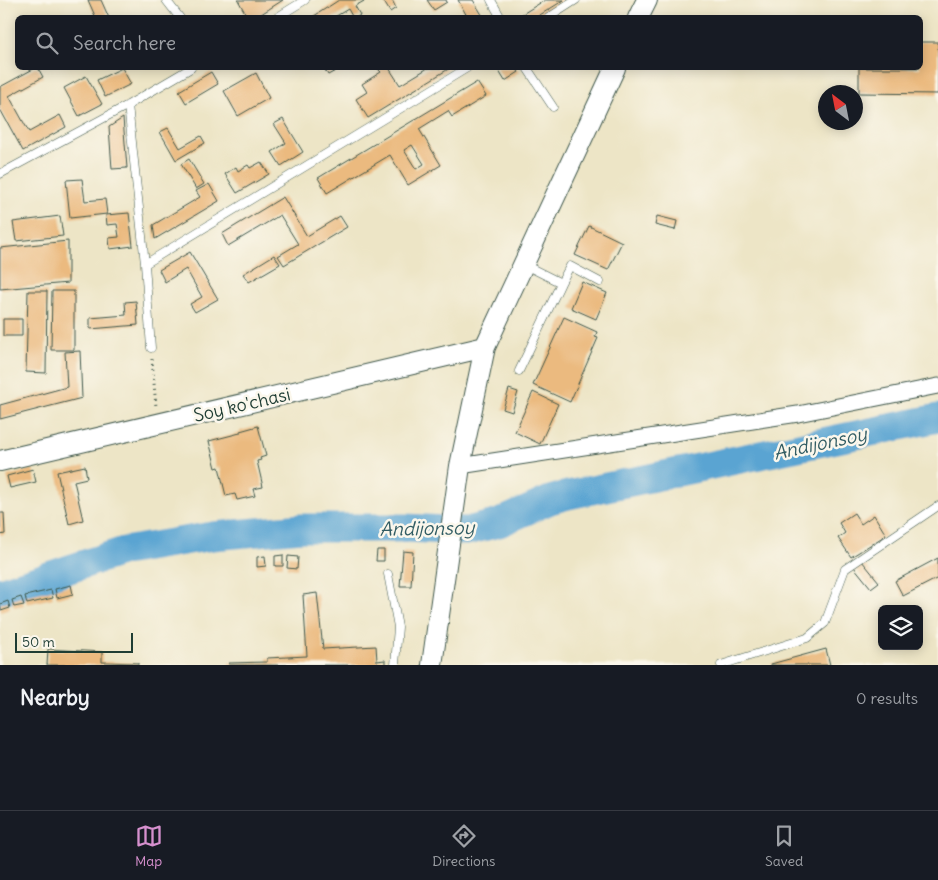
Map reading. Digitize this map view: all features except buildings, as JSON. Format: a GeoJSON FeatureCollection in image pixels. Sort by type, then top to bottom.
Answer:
{"type":"FeatureCollection","features":[{"type":"Feature","properties":{"kind":"main road"},"geometry":{"type":"LineString","coordinates":[[640,15],[647,0]]}},
{"type":"Feature","properties":{"kind":"main road"},"geometry":{"type":"LineString","coordinates":[[432,665],[460,466],[485,347],[614,70]]}},
{"type":"Feature","properties":{"kind":"main road","name":"Soy ko'chasi"},"geometry":{"type":"LineString","coordinates":[[0,461],[485,347]]}},
{"type":"Feature","properties":{"kind":"street"},"geometry":{"type":"LineString","coordinates":[[460,466],[798,414],[938,386]]}},
{"type":"Feature","properties":{"kind":"lane"},"geometry":{"type":"LineString","coordinates":[[166,0],[178,15]]}},
{"type":"Feature","properties":{"kind":"lane"},"geometry":{"type":"LineString","coordinates":[[281,15],[305,0]]}},
{"type":"Feature","properties":{"kind":"lane"},"geometry":{"type":"LineString","coordinates":[[491,0],[499,15]]}},
{"type":"Feature","properties":{"kind":"lane"},"geometry":{"type":"LineString","coordinates":[[553,15],[576,0]]}},
{"type":"Feature","properties":{"kind":"lane"},"geometry":{"type":"LineString","coordinates":[[0,174],[128,105],[188,70]]}},
{"type":"Feature","properties":{"kind":"lane"},"geometry":{"type":"LineString","coordinates":[[145,264],[464,70]]}},
{"type":"Feature","properties":{"kind":"lane"},"geometry":{"type":"LineString","coordinates":[[528,70],[553,107]]}},
{"type":"Feature","properties":{"kind":"lane"},"geometry":{"type":"LineString","coordinates":[[128,105],[145,264],[151,348]]}},
{"type":"Feature","properties":{"kind":"lane"},"geometry":{"type":"LineString","coordinates":[[523,264],[561,282]]}},
{"type":"Feature","properties":{"kind":"lane"},"geometry":{"type":"LineString","coordinates":[[519,371],[570,266],[600,282]]}},
{"type":"Feature","properties":{"kind":"lane"},"geometry":{"type":"LineString","coordinates":[[721,665],[807,638],[825,623],[845,569],[938,506]]}},
{"type":"Feature","properties":{"kind":"lane"},"geometry":{"type":"LineString","coordinates":[[388,574],[398,627],[395,665]]}},
{"type":"Feature","properties":{"kind":"path"},"geometry":{"type":"LineString","coordinates":[[151,348],[158,425]]}},
{"type":"Feature","properties":{"kind":"waterway","name":"Andijonsoy"},"geometry":{"type":"LineString","coordinates":[[0,592],[124,551],[213,536],[302,528],[406,528],[467,531],[499,523],[550,500],[568,495],[938,418]]}}]}
